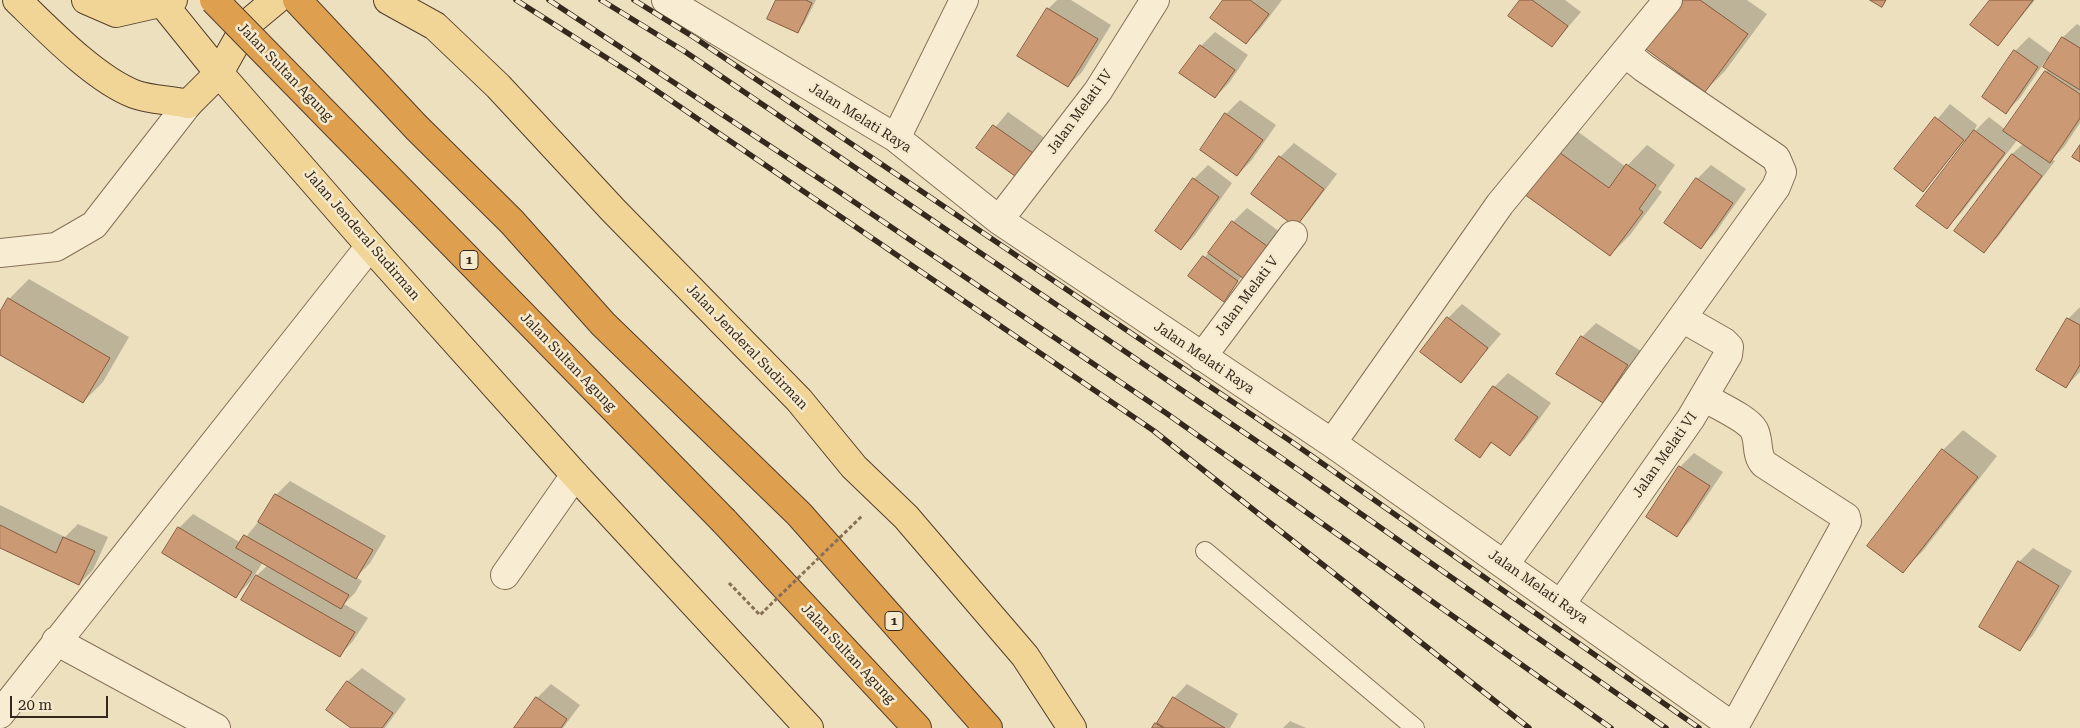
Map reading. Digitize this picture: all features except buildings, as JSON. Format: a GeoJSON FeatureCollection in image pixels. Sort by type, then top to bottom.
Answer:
{"type":"FeatureCollection","features":[{"type":"Feature","properties":{"kind":"highway","name":"Jalan Sultan Agung"},"geometry":{"type":"LineString","coordinates":[[214,0],[724,520],[917,728]]}},
{"type":"Feature","properties":{"kind":"highway","name":"1"},"geometry":{"type":"LineString","coordinates":[[297,0],[416,127],[512,222],[603,324],[800,514],[988,728]]}},
{"type":"Feature","properties":{"kind":"main road"},"geometry":{"type":"LineString","coordinates":[[17,0],[66,46],[101,74],[134,94],[188,104],[216,103],[235,107],[263,124]]}},
{"type":"Feature","properties":{"kind":"main road"},"geometry":{"type":"LineString","coordinates":[[86,0],[116,13],[166,1]]}},
{"type":"Feature","properties":{"kind":"main road"},"geometry":{"type":"LineString","coordinates":[[188,104],[219,73],[246,25],[276,0]]}},
{"type":"Feature","properties":{"kind":"main road","name":"Jalan Jenderal Sudirman"},"geometry":{"type":"LineString","coordinates":[[388,0],[435,26],[498,86],[613,210],[800,400],[854,467],[906,517],[1025,656],[1072,728]]}},
{"type":"Feature","properties":{"kind":"main road","name":"Jalan Jenderal Sudirman"},"geometry":{"type":"LineString","coordinates":[[166,1],[219,73],[370,246],[575,475],[810,728]]}},
{"type":"Feature","properties":{"kind":"street","name":"Jalan Melati Raya"},"geometry":{"type":"LineString","coordinates":[[666,0],[896,138],[999,220],[1332,443],[1734,728]]}},
{"type":"Feature","properties":{"kind":"street"},"geometry":{"type":"LineString","coordinates":[[896,138],[964,0]]}},
{"type":"Feature","properties":{"kind":"street","name":"Jalan Melati IV"},"geometry":{"type":"LineString","coordinates":[[999,220],[1098,91],[1155,0]]}},
{"type":"Feature","properties":{"kind":"street"},"geometry":{"type":"LineString","coordinates":[[1332,443],[1500,204],[1668,0]]}},
{"type":"Feature","properties":{"kind":"street"},"geometry":{"type":"LineString","coordinates":[[1505,564],[1776,187],[1782,172],[1781,165],[1776,158],[1644,68],[1626,53]]}},
{"type":"Feature","properties":{"kind":"street"},"geometry":{"type":"LineString","coordinates":[[0,253],[56,247],[94,225],[188,104]]}},
{"type":"Feature","properties":{"kind":"street","name":"Jalan Melati V"},"geometry":{"type":"LineString","coordinates":[[1202,357],[1293,235]]}},
{"type":"Feature","properties":{"kind":"street"},"geometry":{"type":"LineString","coordinates":[[0,714],[370,246]]}},
{"type":"Feature","properties":{"kind":"street","name":"Jalan Melati VI"},"geometry":{"type":"LineString","coordinates":[[1561,604],[1704,397],[1728,355],[1728,347],[1724,342],[1682,318]]}},
{"type":"Feature","properties":{"kind":"street"},"geometry":{"type":"LineString","coordinates":[[1704,397],[1752,427],[1756,438],[1758,454],[1764,464],[1846,517],[1847,522],[1734,728]]}},
{"type":"Feature","properties":{"kind":"street"},"geometry":{"type":"LineString","coordinates":[[505,575],[575,475]]}},
{"type":"Feature","properties":{"kind":"street"},"geometry":{"type":"LineString","coordinates":[[56,641],[216,728]]}},
{"type":"Feature","properties":{"kind":"lane"},"geometry":{"type":"LineString","coordinates":[[1205,551],[1415,728]]}},
{"type":"Feature","properties":{"kind":"path"},"geometry":{"type":"LineString","coordinates":[[729,583],[760,615],[862,516]]}},
{"type":"Feature","properties":{"kind":"railway"},"geometry":{"type":"LineString","coordinates":[[516,0],[635,76],[1154,431],[1529,728]]}},
{"type":"Feature","properties":{"kind":"railway"},"geometry":{"type":"LineString","coordinates":[[549,0],[835,189],[1166,413],[1611,728]]}},
{"type":"Feature","properties":{"kind":"railway"},"geometry":{"type":"LineString","coordinates":[[601,0],[684,51],[1280,457],[1666,728]]}},
{"type":"Feature","properties":{"kind":"railway"},"geometry":{"type":"LineString","coordinates":[[634,0],[695,38],[1289,440],[1699,728]]}}]}
